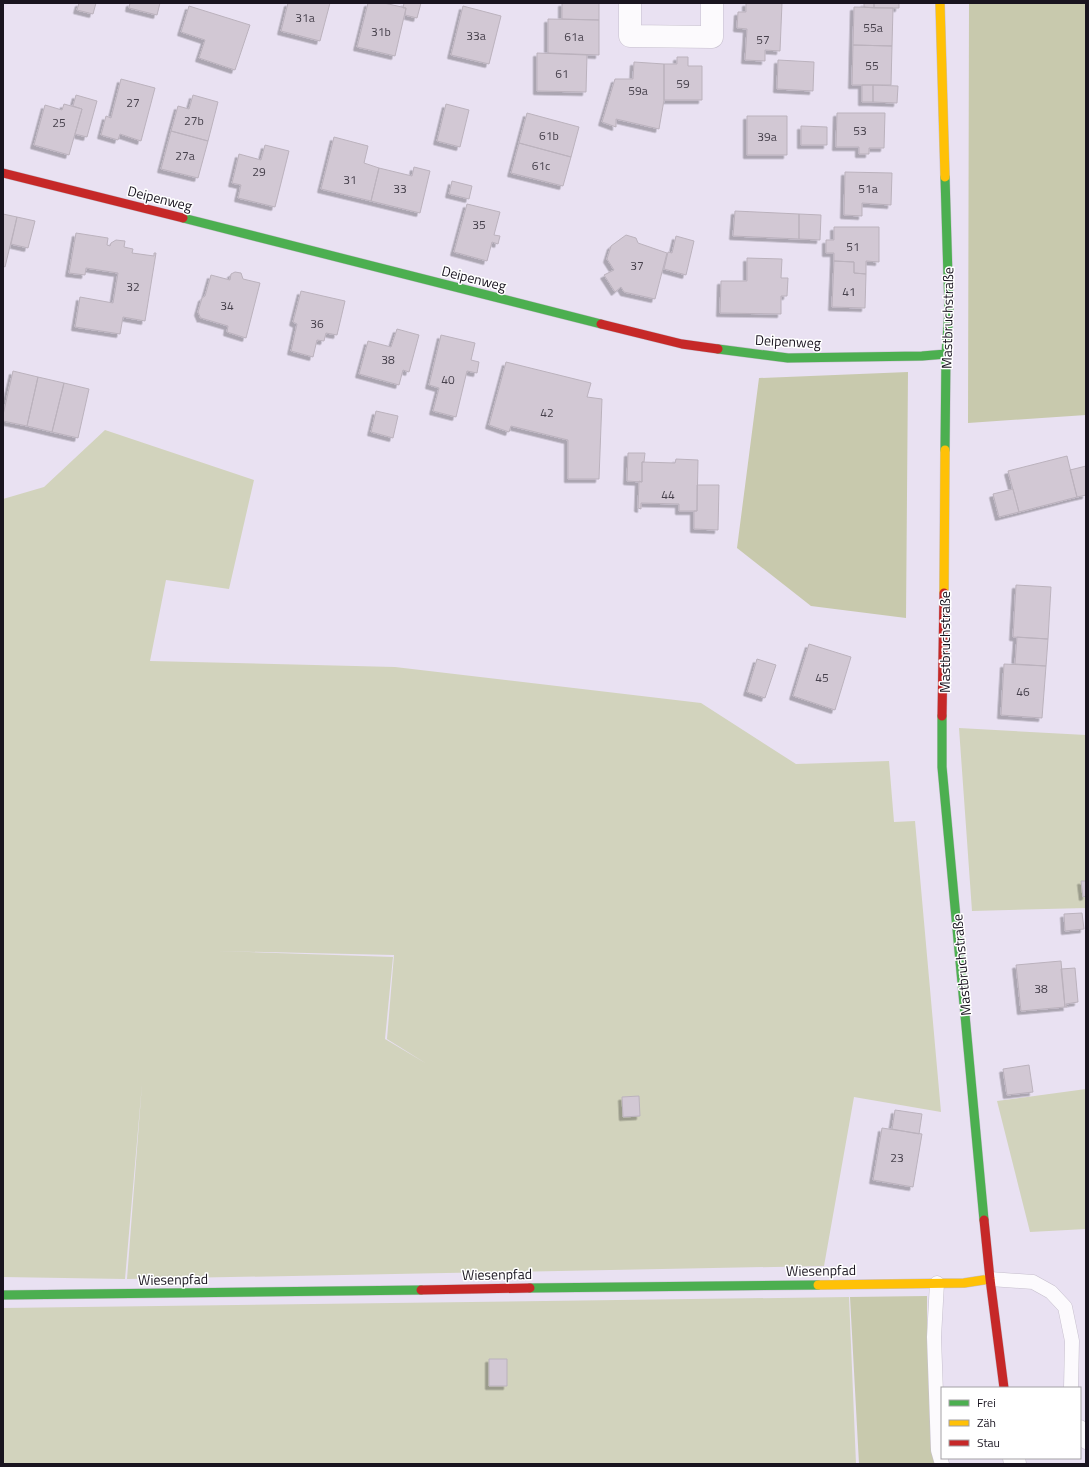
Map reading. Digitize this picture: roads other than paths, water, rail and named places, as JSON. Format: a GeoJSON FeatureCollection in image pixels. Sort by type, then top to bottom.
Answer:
{"type":"FeatureCollection","features":[{"type":"Feature","properties":{"kind":"street"},"geometry":{"type":"LineString","coordinates":[[630,3],[630,36],[712,38],[712,3]]}},
{"type":"Feature","properties":{"kind":"street","name":"Mastbruchstraße"},"geometry":{"type":"LineString","coordinates":[[940,3],[949,310],[946,354],[942,767],[990,1279],[1004,1387]]}},
{"type":"Feature","properties":{"kind":"street","name":"Deipenweg"},"geometry":{"type":"LineString","coordinates":[[3,173],[682,344],[788,358],[922,356],[946,354]]}},
{"type":"Feature","properties":{"kind":"street","name":"Wiesenpfad"},"geometry":{"type":"LineString","coordinates":[[3,1295],[964,1283],[990,1279]]}},
{"type":"Feature","properties":{"kind":"lane"},"geometry":{"type":"LineString","coordinates":[[990,1279],[1033,1282],[1051,1292],[1065,1307],[1072,1341],[1071,1387]]}},
{"type":"Feature","properties":{"kind":"lane"},"geometry":{"type":"LineString","coordinates":[[937,1283],[934,1336],[938,1450],[942,1464]]}},
{"type":"Feature","properties":{"kind":"lane"},"geometry":{"type":"LineString","coordinates":[[1081,1430],[1086,1442]]}}]}
